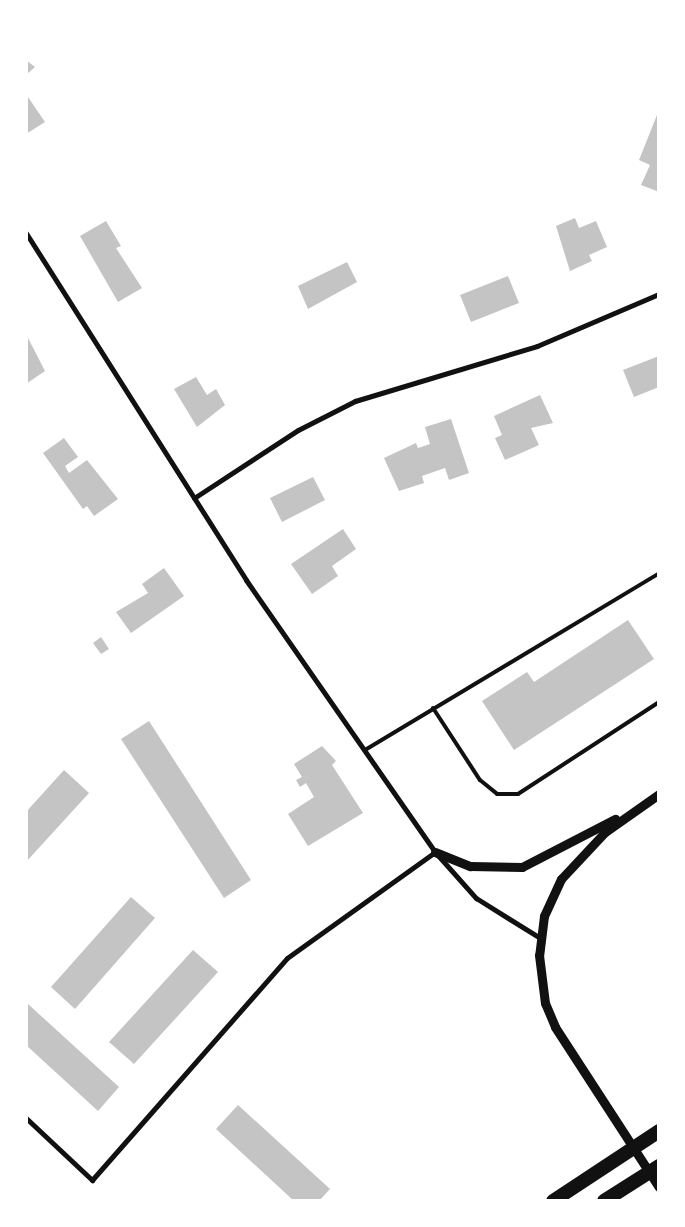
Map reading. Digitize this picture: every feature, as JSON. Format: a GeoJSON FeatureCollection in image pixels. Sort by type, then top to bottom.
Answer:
{"type":"FeatureCollection","features":[{"type":"Feature","properties":{"kind":"highway"},"geometry":{"type":"LineString","coordinates":[[553,1201],[659,1131]]}},
{"type":"Feature","properties":{"kind":"highway"},"geometry":{"type":"LineString","coordinates":[[604,1201],[659,1166]]}},
{"type":"Feature","properties":{"kind":"street"},"geometry":{"type":"LineString","coordinates":[[26,233],[194,498],[436,852],[476,898],[540,938]]}},
{"type":"Feature","properties":{"kind":"street"},"geometry":{"type":"LineString","coordinates":[[194,498],[298,430],[355,401],[537,346],[659,294]]}},
{"type":"Feature","properties":{"kind":"street"},"geometry":{"type":"LineString","coordinates":[[436,852],[470,866],[522,867],[659,794]]}},
{"type":"Feature","properties":{"kind":"street"},"geometry":{"type":"LineString","coordinates":[[646,802],[573,862],[551,896],[540,938],[545,1003],[555,1026],[659,1187]]}},
{"type":"Feature","properties":{"kind":"street"},"geometry":{"type":"LineString","coordinates":[[26,1118],[92,1180],[287,958],[436,852]]}},
{"type":"Feature","properties":{"kind":"lane"},"geometry":{"type":"LineString","coordinates":[[365,750],[658,573]]}},
{"type":"Feature","properties":{"kind":"lane"},"geometry":{"type":"LineString","coordinates":[[434,708],[480,780],[497,794],[518,794],[659,702]]}},
{"type":"Feature","properties":{"kind":"building"},"geometry":{"type":"Polygon","coordinates":[[[26,60],[35,67],[26,75],[26,60]]]}},
{"type":"Feature","properties":{"kind":"building"},"geometry":{"type":"Polygon","coordinates":[[[26,94],[45,122],[26,134],[26,94]]]}},
{"type":"Feature","properties":{"kind":"building"},"geometry":{"type":"Polygon","coordinates":[[[657,115],[659,116],[659,192],[641,185],[650,165],[639,160],[657,115]]]}},
{"type":"Feature","properties":{"kind":"building"},"geometry":{"type":"Polygon","coordinates":[[[575,218],[579,228],[596,221],[607,247],[589,255],[592,261],[570,271],[556,226],[575,218]]]}},
{"type":"Feature","properties":{"kind":"building"},"geometry":{"type":"Polygon","coordinates":[[[106,221],[121,246],[116,248],[142,288],[118,302],[80,236],[106,221]]]}},
{"type":"Feature","properties":{"kind":"building"},"geometry":{"type":"Polygon","coordinates":[[[347,262],[357,282],[308,309],[298,286],[347,262]]]}},
{"type":"Feature","properties":{"kind":"building"},"geometry":{"type":"Polygon","coordinates":[[[508,276],[519,303],[471,322],[460,295],[508,276]]]}},
{"type":"Feature","properties":{"kind":"building"},"geometry":{"type":"Polygon","coordinates":[[[26,334],[45,371],[26,384],[26,334]]]}},
{"type":"Feature","properties":{"kind":"building"},"geometry":{"type":"Polygon","coordinates":[[[659,356],[659,387],[634,397],[623,370],[659,356]]]}},
{"type":"Feature","properties":{"kind":"building"},"geometry":{"type":"Polygon","coordinates":[[[196,377],[207,395],[216,389],[225,405],[197,427],[174,389],[196,377]]]}},
{"type":"Feature","properties":{"kind":"building"},"geometry":{"type":"Polygon","coordinates":[[[540,395],[553,423],[531,428],[539,445],[505,460],[495,438],[502,435],[494,416],[540,395]]]}},
{"type":"Feature","properties":{"kind":"building"},"geometry":{"type":"Polygon","coordinates":[[[451,419],[469,473],[449,480],[445,468],[422,476],[424,483],[399,491],[384,458],[416,443],[418,448],[430,444],[425,427],[451,419]]]}},
{"type":"Feature","properties":{"kind":"building"},"geometry":{"type":"Polygon","coordinates":[[[64,438],[78,457],[65,466],[69,473],[87,460],[118,499],[94,516],[87,506],[83,509],[43,453],[64,438]]]}},
{"type":"Feature","properties":{"kind":"building"},"geometry":{"type":"Polygon","coordinates":[[[313,477],[325,500],[282,522],[270,498],[313,477]]]}},
{"type":"Feature","properties":{"kind":"building"},"geometry":{"type":"Polygon","coordinates":[[[343,529],[356,549],[332,566],[338,576],[312,594],[291,564],[343,529]]]}},
{"type":"Feature","properties":{"kind":"building"},"geometry":{"type":"Polygon","coordinates":[[[164,568],[184,596],[131,633],[116,612],[148,593],[142,584],[164,568]]]}},
{"type":"Feature","properties":{"kind":"building"},"geometry":{"type":"Polygon","coordinates":[[[628,620],[654,659],[514,750],[482,701],[527,672],[534,682],[628,620]]]}},
{"type":"Feature","properties":{"kind":"building"},"geometry":{"type":"Polygon","coordinates":[[[101,637],[109,649],[101,654],[93,643],[101,637]]]}},
{"type":"Feature","properties":{"kind":"building"},"geometry":{"type":"Polygon","coordinates":[[[149,721],[251,880],[224,898],[121,739],[149,721]]]}},
{"type":"Feature","properties":{"kind":"building"},"geometry":{"type":"Polygon","coordinates":[[[322,746],[336,761],[332,765],[363,813],[308,846],[288,814],[314,797],[306,783],[300,787],[296,780],[302,777],[294,764],[322,746]]]}},
{"type":"Feature","properties":{"kind":"building"},"geometry":{"type":"Polygon","coordinates":[[[64,770],[89,793],[26,862],[26,812],[64,770]]]}},
{"type":"Feature","properties":{"kind":"building"},"geometry":{"type":"Polygon","coordinates":[[[131,897],[155,918],[75,1009],[51,987],[131,897]]]}},
{"type":"Feature","properties":{"kind":"building"},"geometry":{"type":"Polygon","coordinates":[[[193,950],[218,972],[134,1064],[109,1042],[193,950]]]}},
{"type":"Feature","properties":{"kind":"building"},"geometry":{"type":"Polygon","coordinates":[[[28,1004],[119,1087],[98,1111],[26,1045],[28,1004]]]}},
{"type":"Feature","properties":{"kind":"building"},"geometry":{"type":"Polygon","coordinates":[[[238,1105],[330,1189],[319,1201],[294,1201],[216,1129],[238,1105]]]}}]}
